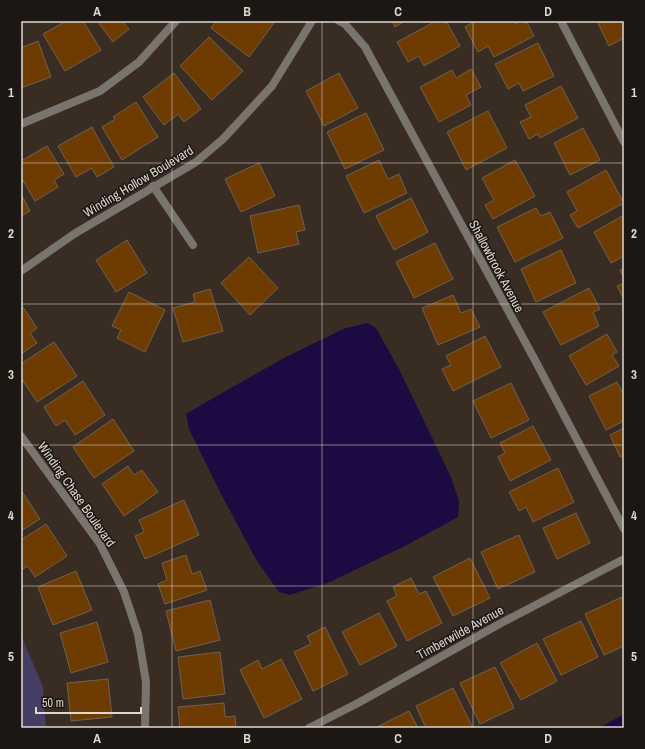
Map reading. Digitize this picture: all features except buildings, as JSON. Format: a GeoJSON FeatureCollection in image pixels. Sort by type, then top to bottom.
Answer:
{"type":"FeatureCollection","features":[{"type":"Feature","properties":{"kind":"street"},"geometry":{"type":"LineString","coordinates":[[21,124],[100,91],[138,62],[176,21]]}},
{"type":"Feature","properties":{"kind":"street","name":"Winding Hollow Boulevard"},"geometry":{"type":"LineString","coordinates":[[21,271],[74,234],[196,162],[223,139],[272,86],[312,21]]}},
{"type":"Feature","properties":{"kind":"street","name":"Shallowbrook Avenue"},"geometry":{"type":"LineString","coordinates":[[339,21],[345,24],[365,47],[536,362],[624,529]]}},
{"type":"Feature","properties":{"kind":"street"},"geometry":{"type":"LineString","coordinates":[[560,21],[624,142]]}},
{"type":"Feature","properties":{"kind":"street"},"geometry":{"type":"LineString","coordinates":[[154,186],[193,245]]}},
{"type":"Feature","properties":{"kind":"street","name":"Winding Chase Boulevard"},"geometry":{"type":"LineString","coordinates":[[21,436],[100,544],[124,592],[138,634],[146,682],[145,728]]}},
{"type":"Feature","properties":{"kind":"street","name":"Timberwilde Avenue"},"geometry":{"type":"LineString","coordinates":[[309,728],[358,703],[503,622],[624,559]]}},
{"type":"Feature","properties":{"kind":"shaded area"},"geometry":{"type":"Polygon","coordinates":[[[367,323],[376,328],[399,369],[451,477],[459,501],[458,517],[407,545],[330,582],[290,595],[279,592],[257,561],[221,494],[189,429],[186,414],[284,358],[343,329],[367,323]]]}},
{"type":"Feature","properties":{"kind":"shaded area"},"geometry":{"type":"Polygon","coordinates":[[[21,635],[43,687],[46,728],[21,728],[21,635]]]}},
{"type":"Feature","properties":{"kind":"shaded area"},"geometry":{"type":"Polygon","coordinates":[[[624,714],[624,728],[599,728],[601,727],[624,714]]]}}]}
